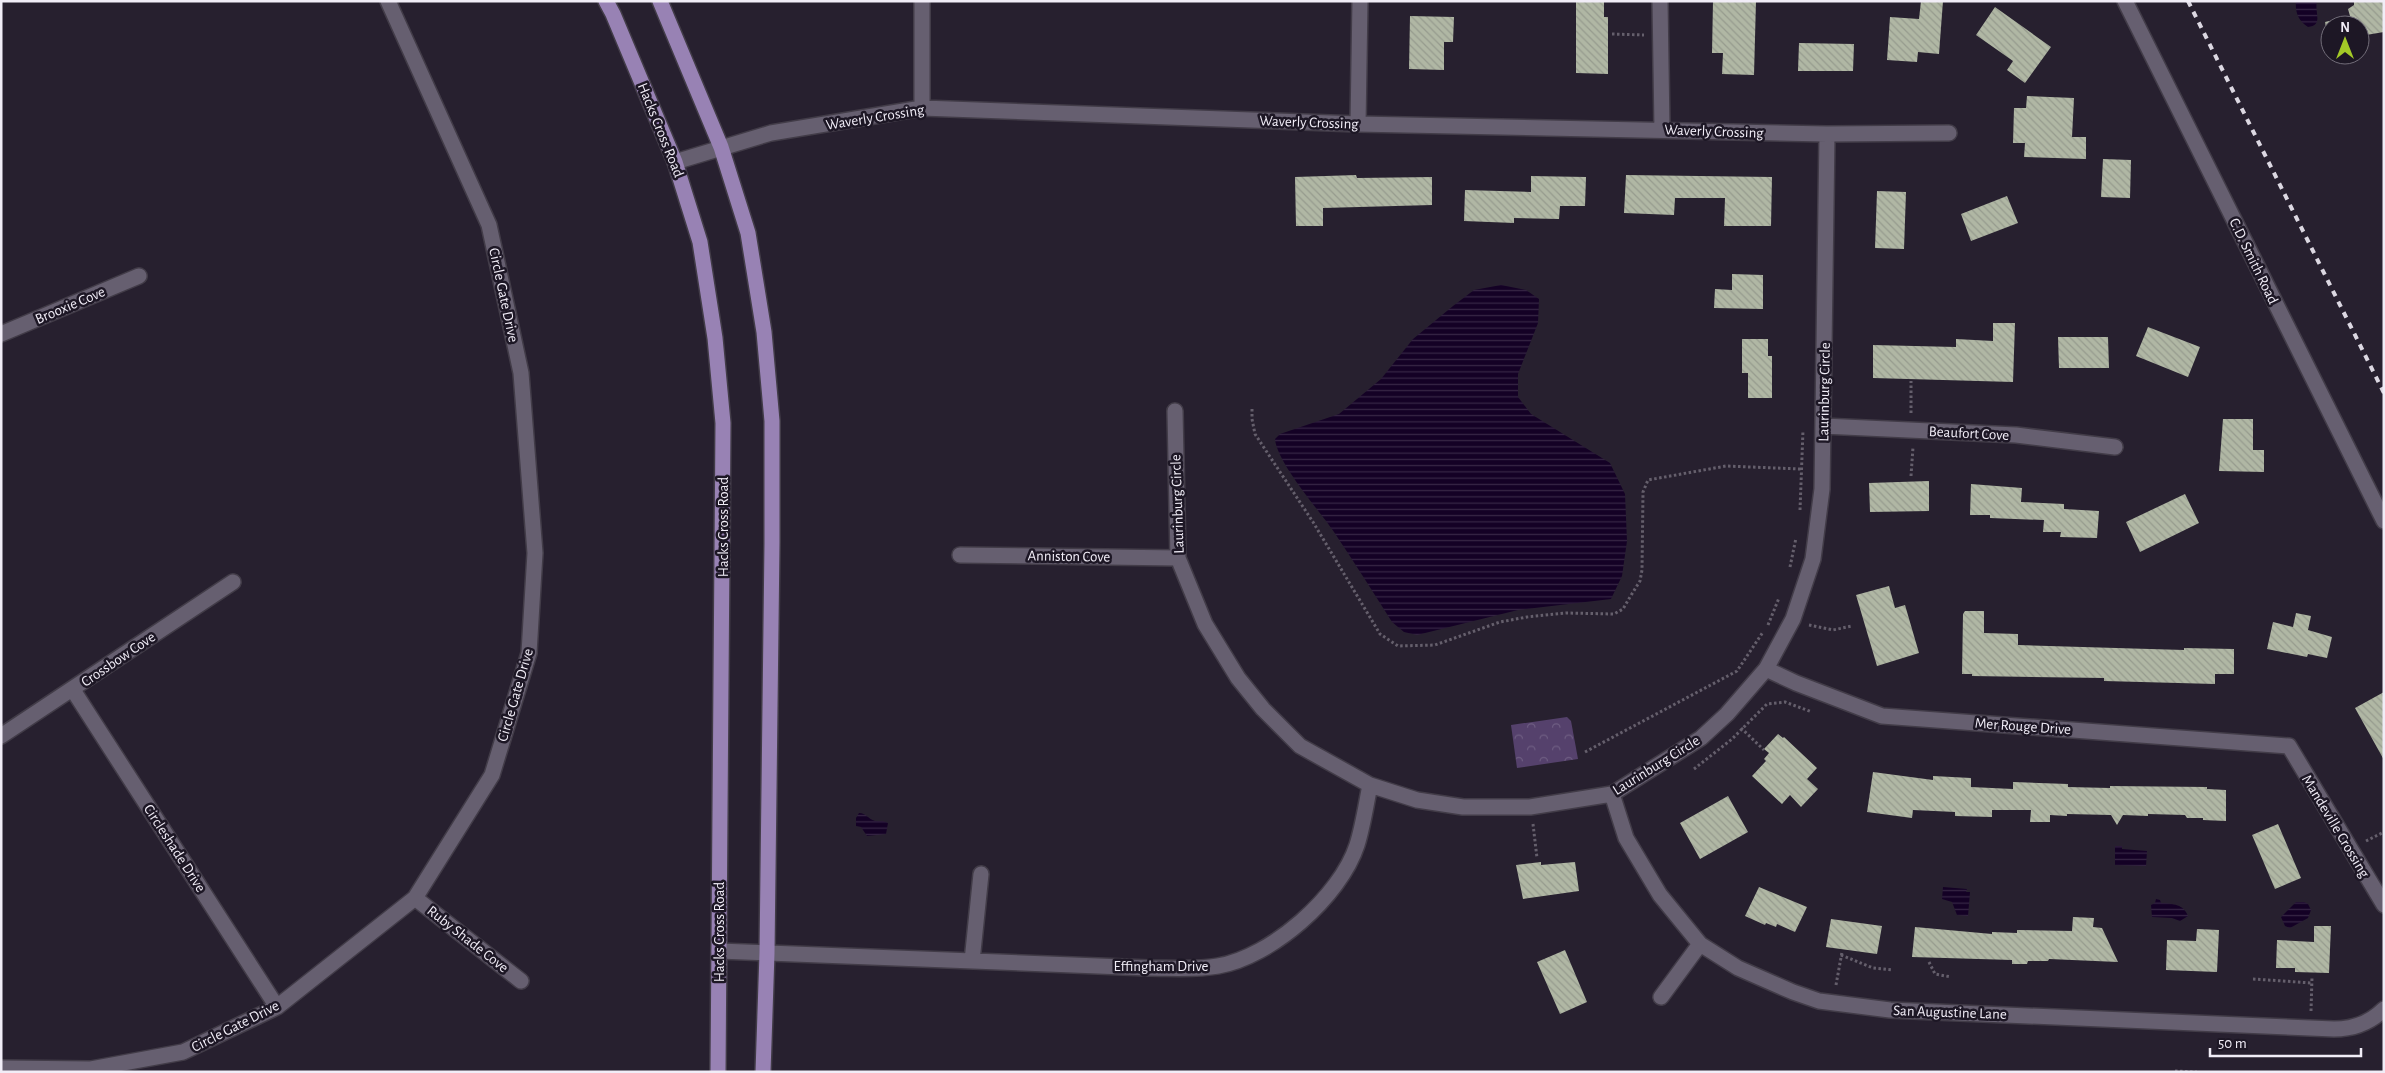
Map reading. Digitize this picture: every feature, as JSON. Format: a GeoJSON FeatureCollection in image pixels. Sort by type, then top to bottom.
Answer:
{"type":"FeatureCollection","features":[{"type":"Feature","properties":{"kind":"main road","name":"Hacks Cross Road"},"geometry":{"type":"LineString","coordinates":[[606,1],[675,162],[700,242],[715,338],[723,424],[718,1072]]}},
{"type":"Feature","properties":{"kind":"main road"},"geometry":{"type":"LineString","coordinates":[[660,1],[721,147],[748,233],[764,332],[772,421],[768,953],[762,1072]]}},
{"type":"Feature","properties":{"kind":"street","name":"Circle Gate Drive"},"geometry":{"type":"LineString","coordinates":[[1,1068],[91,1069],[183,1052],[277,1006],[415,898],[492,775],[529,653],[535,553],[521,373],[489,224],[388,1]]}},
{"type":"Feature","properties":{"kind":"street"},"geometry":{"type":"LineString","coordinates":[[922,1],[922,108]]}},
{"type":"Feature","properties":{"kind":"street"},"geometry":{"type":"LineString","coordinates":[[1358,124],[1360,1]]}},
{"type":"Feature","properties":{"kind":"street"},"geometry":{"type":"LineString","coordinates":[[1660,1],[1662,129]]}},
{"type":"Feature","properties":{"kind":"street","name":"C.D. Smith Road"},"geometry":{"type":"LineString","coordinates":[[2125,1],[2384,521]]}},
{"type":"Feature","properties":{"kind":"street","name":"Waverly Crossing"},"geometry":{"type":"LineString","coordinates":[[675,162],[770,133],[922,108],[1358,124],[1827,134],[1949,133]]}},
{"type":"Feature","properties":{"kind":"street","name":"Laurinburg Circle"},"geometry":{"type":"LineString","coordinates":[[1175,411],[1178,558],[1205,624],[1219,649],[1238,678],[1263,709],[1300,746],[1370,785],[1417,800],[1463,807],[1530,807],[1612,794],[1701,738],[1727,714],[1766,668],[1793,619],[1808,580],[1817,539],[1822,490],[1827,134]]}},
{"type":"Feature","properties":{"kind":"street","name":"Brooxie Cove"},"geometry":{"type":"LineString","coordinates":[[1,334],[139,276]]}},
{"type":"Feature","properties":{"kind":"street","name":"Beaufort Cove"},"geometry":{"type":"LineString","coordinates":[[1823,426],[2016,435],[2115,447]]}},
{"type":"Feature","properties":{"kind":"street","name":"Anniston Cove"},"geometry":{"type":"LineString","coordinates":[[960,555],[1178,558]]}},
{"type":"Feature","properties":{"kind":"street","name":"Crossbow Cove"},"geometry":{"type":"LineString","coordinates":[[1,736],[233,582]]}},
{"type":"Feature","properties":{"kind":"street","name":"Mer Rouge Drive"},"geometry":{"type":"LineString","coordinates":[[1766,668],[1796,683],[1882,716],[2289,746]]}},
{"type":"Feature","properties":{"kind":"street","name":"Circleshade Drive"},"geometry":{"type":"LineString","coordinates":[[73,690],[277,1006]]}},
{"type":"Feature","properties":{"kind":"street","name":"Mandeville Crossing"},"geometry":{"type":"LineString","coordinates":[[2289,746],[2384,905]]}},
{"type":"Feature","properties":{"kind":"street","name":"Effingham Drive"},"geometry":{"type":"LineString","coordinates":[[719,951],[1149,968],[1218,966],[1260,951],[1292,929],[1334,888],[1357,846],[1370,785]]}},
{"type":"Feature","properties":{"kind":"street","name":"San Augustine Lane"},"geometry":{"type":"LineString","coordinates":[[1612,794],[1626,838],[1664,901],[1700,944],[1738,968],[1819,1001],[1855,1007],[2334,1029],[2356,1027],[2371,1020],[2384,1009]]}},
{"type":"Feature","properties":{"kind":"street"},"geometry":{"type":"LineString","coordinates":[[972,961],[981,874]]}},
{"type":"Feature","properties":{"kind":"street","name":"Ruby Shade Cove"},"geometry":{"type":"LineString","coordinates":[[415,898],[521,981]]}},
{"type":"Feature","properties":{"kind":"street"},"geometry":{"type":"LineString","coordinates":[[1661,997],[1700,944]]}},
{"type":"Feature","properties":{"kind":"path"},"geometry":{"type":"LineString","coordinates":[[1612,34],[1660,35]]}},
{"type":"Feature","properties":{"kind":"path"},"geometry":{"type":"LineString","coordinates":[[1911,381],[1911,476]]}},
{"type":"Feature","properties":{"kind":"path"},"geometry":{"type":"LineString","coordinates":[[1252,409],[1252,419],[1256,434],[1313,522],[1380,634],[1398,646],[1435,645],[1500,622],[1527,617],[1566,613],[1614,614],[1623,609],[1640,581],[1642,570],[1643,492],[1648,480],[1726,466],[1801,469]]}},
{"type":"Feature","properties":{"kind":"path"},"geometry":{"type":"LineString","coordinates":[[1798,519],[1804,430]]}},
{"type":"Feature","properties":{"kind":"path"},"geometry":{"type":"LineString","coordinates":[[1788,572],[1797,535]]}},
{"type":"Feature","properties":{"kind":"path"},"geometry":{"type":"LineString","coordinates":[[1585,752],[1737,671],[1757,645],[1783,590]]}},
{"type":"Feature","properties":{"kind":"path"},"geometry":{"type":"LineString","coordinates":[[1793,619],[1822,629],[1833,630],[1852,626]]}},
{"type":"Feature","properties":{"kind":"path"},"geometry":{"type":"LineString","coordinates":[[1694,768],[1732,739],[1767,704],[1785,702],[1812,712]]}},
{"type":"Feature","properties":{"kind":"path"},"geometry":{"type":"LineString","coordinates":[[1727,714],[1764,750]]}},
{"type":"Feature","properties":{"kind":"path"},"geometry":{"type":"LineString","coordinates":[[1530,807],[1538,858]]}},
{"type":"Feature","properties":{"kind":"path"},"geometry":{"type":"LineString","coordinates":[[2363,843],[2384,832]]}},
{"type":"Feature","properties":{"kind":"path"},"geometry":{"type":"LineString","coordinates":[[1836,986],[1842,953],[1873,968],[1894,970]]}},
{"type":"Feature","properties":{"kind":"path"},"geometry":{"type":"LineString","coordinates":[[1929,962],[1935,974],[1951,977]]}},
{"type":"Feature","properties":{"kind":"path"},"geometry":{"type":"LineString","coordinates":[[2310,1014],[2312,977]]}},
{"type":"Feature","properties":{"kind":"path"},"geometry":{"type":"LineString","coordinates":[[2253,979],[2312,983]]}},
{"type":"Feature","properties":{"kind":"path"},"geometry":{"type":"LineString","coordinates":[[2175,1070],[2197,1072]]}},
{"type":"Feature","properties":{"kind":"green space"},"geometry":{"type":"Polygon","coordinates":[[[1567,717],[1571,721],[1578,759],[1517,768],[1511,725],[1567,717]]]}},
{"type":"Feature","properties":{"kind":"shaded area"},"geometry":{"type":"Polygon","coordinates":[[[2296,1],[2317,1],[2316,24],[2308,27],[2302,22],[2296,9],[2296,1]]]}},
{"type":"Feature","properties":{"kind":"shaded area"},"geometry":{"type":"Polygon","coordinates":[[[1501,285],[1526,290],[1539,299],[1538,323],[1518,374],[1518,397],[1531,414],[1610,463],[1625,494],[1627,541],[1622,576],[1611,599],[1518,610],[1417,635],[1404,632],[1392,622],[1334,532],[1291,473],[1277,449],[1275,439],[1280,434],[1339,414],[1381,379],[1413,339],[1453,306],[1474,290],[1501,285]]]}},
{"type":"Feature","properties":{"kind":"shaded area"},"geometry":{"type":"Polygon","coordinates":[[[859,813],[875,821],[888,823],[886,834],[867,836],[861,827],[856,826],[856,818],[859,813]]]}},
{"type":"Feature","properties":{"kind":"shaded area"},"geometry":{"type":"Polygon","coordinates":[[[2115,846],[2122,846],[2122,849],[2147,851],[2146,866],[2115,865],[2115,846]]]}},
{"type":"Feature","properties":{"kind":"shaded area"},"geometry":{"type":"Polygon","coordinates":[[[1943,887],[1967,889],[1966,892],[1970,892],[1968,916],[1957,915],[1952,902],[1942,899],[1943,887]]]}},
{"type":"Feature","properties":{"kind":"shaded area"},"geometry":{"type":"Polygon","coordinates":[[[2156,899],[2160,900],[2161,903],[2174,904],[2181,907],[2188,916],[2180,921],[2172,918],[2152,917],[2151,905],[2155,903],[2156,899]]]}},
{"type":"Feature","properties":{"kind":"shaded area"},"geometry":{"type":"Polygon","coordinates":[[[2296,902],[2308,904],[2311,910],[2308,918],[2290,928],[2285,926],[2281,917],[2296,902]]]}},
{"type":"Feature","properties":{"kind":"building"},"geometry":{"type":"Polygon","coordinates":[[[1576,1],[1604,1],[1604,17],[1608,17],[1608,74],[1576,73],[1576,1]]]}},
{"type":"Feature","properties":{"kind":"building"},"geometry":{"type":"Polygon","coordinates":[[[1713,1],[1756,1],[1754,75],[1722,74],[1723,53],[1712,53],[1713,1]]]}},
{"type":"Feature","properties":{"kind":"building"},"geometry":{"type":"Polygon","coordinates":[[[1921,1],[1943,1],[1939,54],[1918,52],[1917,62],[1887,60],[1890,17],[1919,19],[1921,1]]]}},
{"type":"Feature","properties":{"kind":"building"},"geometry":{"type":"Polygon","coordinates":[[[2354,1],[2384,1],[2384,32],[2370,34],[2370,15],[2350,15],[2348,9],[2354,5],[2354,1]]]}},
{"type":"Feature","properties":{"kind":"building"},"geometry":{"type":"Polygon","coordinates":[[[1995,7],[2051,47],[2025,83],[2007,70],[2013,61],[1976,35],[1995,7]]]}},
{"type":"Feature","properties":{"kind":"building"},"geometry":{"type":"Polygon","coordinates":[[[1410,16],[1454,17],[1453,42],[1444,42],[1444,70],[1409,69],[1410,16]]]}},
{"type":"Feature","properties":{"kind":"building"},"geometry":{"type":"Polygon","coordinates":[[[1799,43],[1854,44],[1853,71],[1798,71],[1799,43]]]}},
{"type":"Feature","properties":{"kind":"building"},"geometry":{"type":"Polygon","coordinates":[[[2027,96],[2074,98],[2072,137],[2086,137],[2086,159],[2024,157],[2025,143],[2013,143],[2014,108],[2026,108],[2027,96]]]}},
{"type":"Feature","properties":{"kind":"building"},"geometry":{"type":"Polygon","coordinates":[[[2103,159],[2131,160],[2130,198],[2101,197],[2103,159]]]}},
{"type":"Feature","properties":{"kind":"building"},"geometry":{"type":"Polygon","coordinates":[[[1356,175],[1357,178],[1432,177],[1432,205],[1323,208],[1323,226],[1296,226],[1295,177],[1356,175]]]}},
{"type":"Feature","properties":{"kind":"building"},"geometry":{"type":"Polygon","coordinates":[[[1626,175],[1772,177],[1771,226],[1724,226],[1725,198],[1675,198],[1674,215],[1624,213],[1626,175]]]}},
{"type":"Feature","properties":{"kind":"building"},"geometry":{"type":"Polygon","coordinates":[[[1531,176],[1586,177],[1585,206],[1560,206],[1559,219],[1514,218],[1514,223],[1464,221],[1465,190],[1531,192],[1531,176]]]}},
{"type":"Feature","properties":{"kind":"building"},"geometry":{"type":"Polygon","coordinates":[[[1877,191],[1906,192],[1904,249],[1875,248],[1877,191]]]}},
{"type":"Feature","properties":{"kind":"building"},"geometry":{"type":"Polygon","coordinates":[[[2007,196],[2018,223],[1971,241],[1961,214],[2007,196]]]}},
{"type":"Feature","properties":{"kind":"building"},"geometry":{"type":"Polygon","coordinates":[[[1732,274],[1763,275],[1763,309],[1714,308],[1715,289],[1732,290],[1732,274]]]}},
{"type":"Feature","properties":{"kind":"building"},"geometry":{"type":"Polygon","coordinates":[[[1993,323],[2015,323],[2013,382],[1873,378],[1873,345],[1956,347],[1956,339],[1993,341],[1993,323]]]}},
{"type":"Feature","properties":{"kind":"building"},"geometry":{"type":"Polygon","coordinates":[[[2148,327],[2200,347],[2188,377],[2136,356],[2148,327]]]}},
{"type":"Feature","properties":{"kind":"building"},"geometry":{"type":"Polygon","coordinates":[[[2058,337],[2108,337],[2109,368],[2059,368],[2058,337]]]}},
{"type":"Feature","properties":{"kind":"building"},"geometry":{"type":"Polygon","coordinates":[[[1742,339],[1768,339],[1768,356],[1772,356],[1772,398],[1748,398],[1748,373],[1742,373],[1742,339]]]}},
{"type":"Feature","properties":{"kind":"building"},"geometry":{"type":"Polygon","coordinates":[[[2223,419],[2253,419],[2253,450],[2264,450],[2264,472],[2219,471],[2223,419]]]}},
{"type":"Feature","properties":{"kind":"building"},"geometry":{"type":"Polygon","coordinates":[[[1929,481],[1929,511],[1870,512],[1869,483],[1929,481]]]}},
{"type":"Feature","properties":{"kind":"building"},"geometry":{"type":"Polygon","coordinates":[[[1971,484],[2022,488],[2021,502],[2064,504],[2064,509],[2099,511],[2097,538],[2060,537],[2061,532],[2043,532],[2044,520],[1990,518],[1990,515],[1970,515],[1971,484]]]}},
{"type":"Feature","properties":{"kind":"building"},"geometry":{"type":"Polygon","coordinates":[[[2185,494],[2199,523],[2140,552],[2126,522],[2185,494]]]}},
{"type":"Feature","properties":{"kind":"building"},"geometry":{"type":"Polygon","coordinates":[[[1889,586],[1895,608],[1905,605],[1919,653],[1877,666],[1856,595],[1889,586]]]}},
{"type":"Feature","properties":{"kind":"building"},"geometry":{"type":"Polygon","coordinates":[[[1965,611],[1984,611],[1984,633],[2018,634],[2018,645],[2184,650],[2184,648],[2234,649],[2234,674],[2215,674],[2215,684],[2104,681],[2104,678],[1972,676],[1972,674],[1962,674],[1963,614],[1965,611]]]}},
{"type":"Feature","properties":{"kind":"building"},"geometry":{"type":"Polygon","coordinates":[[[2296,613],[2311,616],[2308,630],[2332,637],[2327,658],[2308,654],[2307,657],[2267,649],[2273,622],[2293,627],[2296,613]]]}},
{"type":"Feature","properties":{"kind":"building"},"geometry":{"type":"Polygon","coordinates":[[[2384,692],[2384,760],[2355,708],[2384,692]]]}},
{"type":"Feature","properties":{"kind":"building"},"geometry":{"type":"Polygon","coordinates":[[[1778,734],[1784,737],[1817,768],[1807,779],[1818,789],[1801,807],[1790,795],[1782,804],[1752,776],[1766,761],[1764,759],[1769,753],[1764,749],[1778,734]]]}},
{"type":"Feature","properties":{"kind":"building"},"geometry":{"type":"Polygon","coordinates":[[[1873,772],[1933,780],[1933,776],[1971,778],[1971,787],[2013,789],[2013,782],[2068,784],[2068,787],[2207,787],[2207,789],[2226,790],[2226,821],[2187,818],[2185,815],[2148,814],[2148,816],[2123,815],[2117,825],[2111,815],[2050,815],[2050,822],[2030,822],[2031,810],[1992,810],[1992,817],[1955,816],[1955,812],[1913,810],[1912,818],[1867,812],[1873,772]]]}},
{"type":"Feature","properties":{"kind":"building"},"geometry":{"type":"Polygon","coordinates":[[[1728,796],[1748,832],[1700,859],[1680,823],[1728,796]]]}},
{"type":"Feature","properties":{"kind":"building"},"geometry":{"type":"Polygon","coordinates":[[[2278,824],[2301,878],[2275,889],[2252,835],[2278,824]]]}},
{"type":"Feature","properties":{"kind":"building"},"geometry":{"type":"Polygon","coordinates":[[[1541,862],[1541,865],[1575,862],[1579,891],[1523,899],[1516,865],[1541,862]]]}},
{"type":"Feature","properties":{"kind":"building"},"geometry":{"type":"Polygon","coordinates":[[[1759,887],[1807,907],[1795,932],[1777,924],[1776,927],[1766,923],[1765,925],[1745,916],[1759,887]]]}},
{"type":"Feature","properties":{"kind":"building"},"geometry":{"type":"Polygon","coordinates":[[[2073,917],[2094,918],[2093,927],[2102,928],[2118,962],[2049,959],[2048,961],[2028,961],[2027,964],[2012,964],[2012,960],[1912,957],[1915,927],[1992,934],[1992,932],[2017,933],[2017,930],[2072,931],[2073,917]]]}},
{"type":"Feature","properties":{"kind":"building"},"geometry":{"type":"Polygon","coordinates":[[[1831,919],[1882,926],[1877,954],[1826,947],[1831,919]]]}},
{"type":"Feature","properties":{"kind":"building"},"geometry":{"type":"Polygon","coordinates":[[[2314,926],[2331,926],[2329,973],[2295,972],[2295,968],[2276,968],[2277,940],[2314,942],[2314,926]]]}},
{"type":"Feature","properties":{"kind":"building"},"geometry":{"type":"Polygon","coordinates":[[[2197,929],[2219,930],[2217,972],[2166,970],[2167,940],[2196,941],[2197,929]]]}},
{"type":"Feature","properties":{"kind":"building"},"geometry":{"type":"Polygon","coordinates":[[[1565,950],[1587,1002],[1560,1014],[1537,962],[1565,950]]]}},
{"type":"Feature","properties":{"kind":"railway"},"geometry":{"type":"LineString","coordinates":[[2188,1],[2384,393]]}}]}
